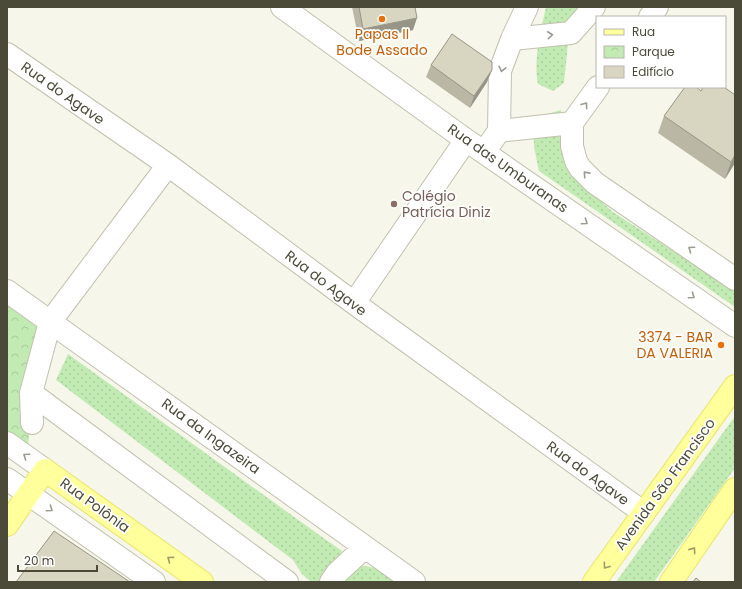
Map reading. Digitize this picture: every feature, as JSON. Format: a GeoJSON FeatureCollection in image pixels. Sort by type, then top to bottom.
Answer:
{"type":"FeatureCollection","features":[{"type":"Feature","properties":{"kind":"main road","name":"Avenida São Francisco"},"geometry":{"type":"LineString","coordinates":[[594,582],[735,386]]}},
{"type":"Feature","properties":{"kind":"main road"},"geometry":{"type":"LineString","coordinates":[[7,524],[45,470]]}},
{"type":"Feature","properties":{"kind":"main road","name":"Rua Polônia"},"geometry":{"type":"LineString","coordinates":[[45,470],[202,582]]}},
{"type":"Feature","properties":{"kind":"main road"},"geometry":{"type":"LineString","coordinates":[[671,582],[735,489]]}},
{"type":"Feature","properties":{"kind":"street","name":"Rua das Umburanas"},"geometry":{"type":"LineString","coordinates":[[283,7],[466,140],[735,326]]}},
{"type":"Feature","properties":{"kind":"street"},"geometry":{"type":"LineString","coordinates":[[484,152],[500,131],[500,71],[512,39],[527,7]]}},
{"type":"Feature","properties":{"kind":"street"},"geometry":{"type":"LineString","coordinates":[[512,39],[571,33],[594,7]]}},
{"type":"Feature","properties":{"kind":"street"},"geometry":{"type":"LineString","coordinates":[[651,16],[657,7]]}},
{"type":"Feature","properties":{"kind":"street","name":"Rua do Agave"},"geometry":{"type":"LineString","coordinates":[[7,54],[168,165],[354,303],[644,513]]}},
{"type":"Feature","properties":{"kind":"street"},"geometry":{"type":"LineString","coordinates":[[597,88],[572,123],[572,146],[576,161],[588,177],[735,279]]}},
{"type":"Feature","properties":{"kind":"street"},"geometry":{"type":"LineString","coordinates":[[500,131],[572,123]]}},
{"type":"Feature","properties":{"kind":"street"},"geometry":{"type":"LineString","coordinates":[[354,303],[466,140]]}},
{"type":"Feature","properties":{"kind":"street"},"geometry":{"type":"LineString","coordinates":[[32,423],[31,393],[50,322],[168,165]]}},
{"type":"Feature","properties":{"kind":"street","name":"Rua da Ingazeira"},"geometry":{"type":"LineString","coordinates":[[7,291],[414,582]]}},
{"type":"Feature","properties":{"kind":"street"},"geometry":{"type":"LineString","coordinates":[[31,393],[287,582]]}},
{"type":"Feature","properties":{"kind":"street","name":"Rua Polônia"},"geometry":{"type":"LineString","coordinates":[[7,443],[45,470]]}},
{"type":"Feature","properties":{"kind":"street","name":"Rua Polônia"},"geometry":{"type":"LineString","coordinates":[[7,478],[154,582]]}},
{"type":"Feature","properties":{"kind":"street"},"geometry":{"type":"LineString","coordinates":[[331,582],[337,573],[365,547]]}},
{"type":"Feature","properties":{"kind":"green space"},"geometry":{"type":"Polygon","coordinates":[[[546,7],[580,7],[570,23],[564,83],[553,91],[538,84],[536,66],[538,46],[546,7]]]}},
{"type":"Feature","properties":{"kind":"green space"},"geometry":{"type":"Polygon","coordinates":[[[561,110],[573,177],[613,212],[735,291],[735,307],[539,171],[534,147],[533,118],[561,110]]]}},
{"type":"Feature","properties":{"kind":"green space"},"geometry":{"type":"Polygon","coordinates":[[[7,301],[39,324],[28,446],[7,431],[7,301]]]}},
{"type":"Feature","properties":{"kind":"green space"},"geometry":{"type":"Polygon","coordinates":[[[68,354],[342,551],[324,582],[311,582],[302,574],[293,560],[56,380],[68,354]]]}},
{"type":"Feature","properties":{"kind":"green space"},"geometry":{"type":"Polygon","coordinates":[[[735,416],[735,468],[654,582],[616,582],[735,416]]]}},
{"type":"Feature","properties":{"kind":"green space"},"geometry":{"type":"Polygon","coordinates":[[[358,565],[376,568],[394,582],[339,582],[358,565]]]}},
{"type":"Feature","properties":{"kind":"building"},"geometry":{"type":"Polygon","coordinates":[[[359,7],[415,7],[417,18],[363,29],[359,7]]]}},
{"type":"Feature","properties":{"kind":"building"},"geometry":{"type":"Polygon","coordinates":[[[452,34],[492,62],[492,70],[474,96],[431,65],[452,34]]]}},
{"type":"Feature","properties":{"kind":"building"},"geometry":{"type":"Polygon","coordinates":[[[684,88],[697,88],[701,91],[702,88],[725,88],[735,95],[735,155],[731,162],[664,116],[684,88]]]}},
{"type":"Feature","properties":{"kind":"building"},"geometry":{"type":"Polygon","coordinates":[[[54,531],[130,582],[16,582],[54,531]]]}},
{"type":"Feature","properties":{"kind":"building"},"geometry":{"type":"Polygon","coordinates":[[[696,578],[701,582],[693,582],[696,578]]]}},
{"type":"Feature","properties":{"kind":"place","name":"Papas II Bode Assado"},"geometry":{"type":"Point","coordinates":[382,19]}},
{"type":"Feature","properties":{"kind":"place","name":"Colégio Patrícia Diniz"},"geometry":{"type":"Point","coordinates":[394,204]}},
{"type":"Feature","properties":{"kind":"place","name":"3374 - BAR DA VALERIA"},"geometry":{"type":"Point","coordinates":[721,345]}}]}
